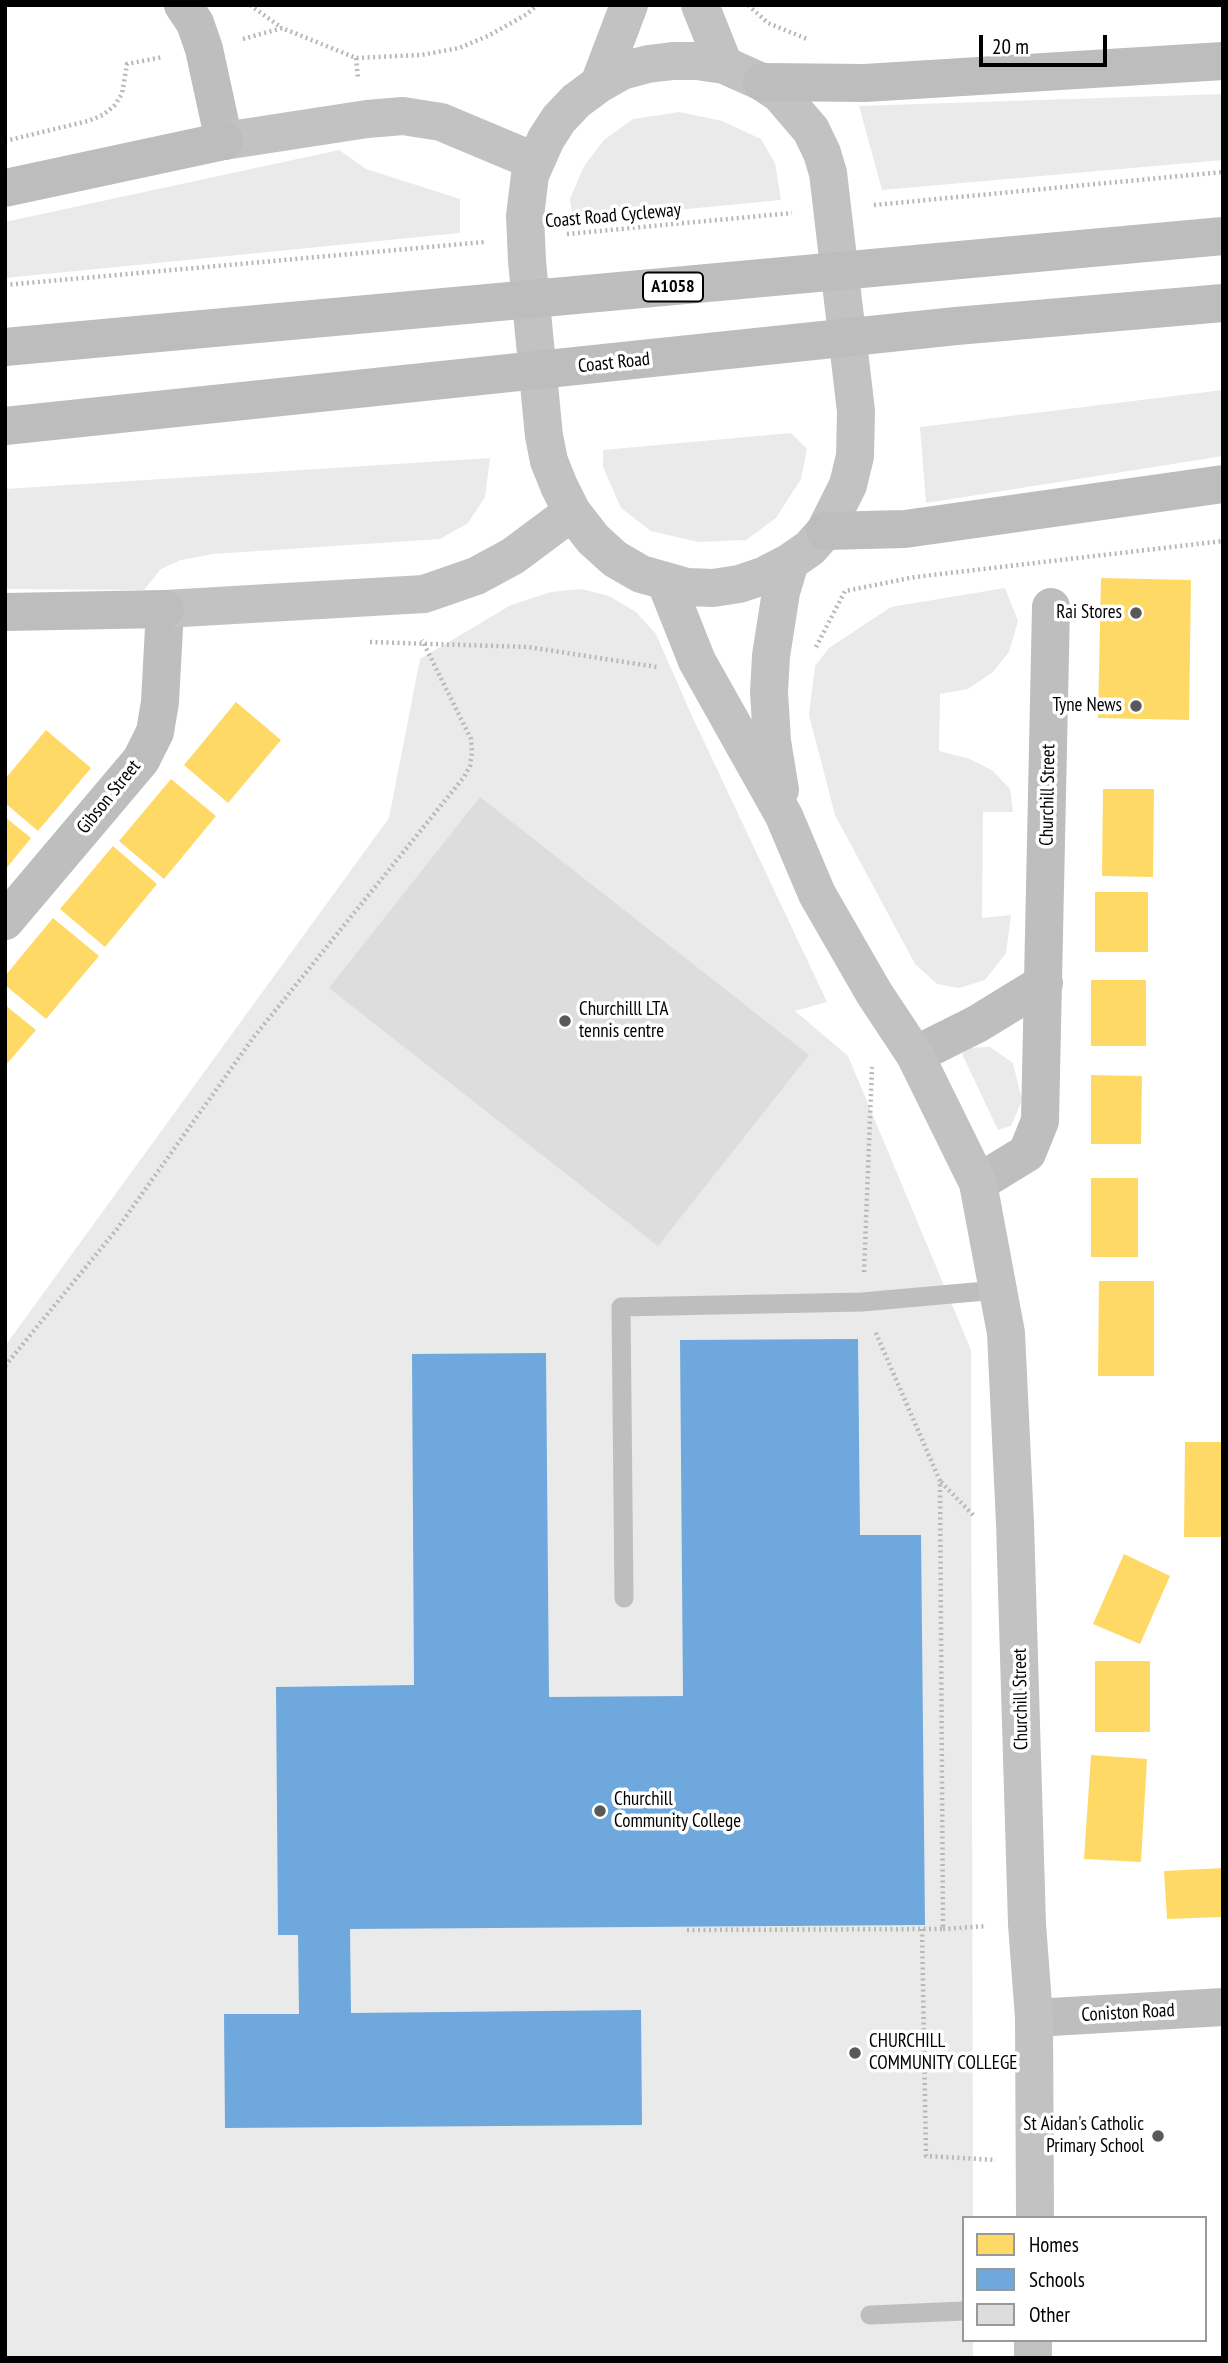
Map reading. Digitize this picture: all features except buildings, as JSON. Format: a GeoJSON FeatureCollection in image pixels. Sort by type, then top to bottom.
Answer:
{"type":"FeatureCollection","features":[{"type":"Feature","properties":{"kind":"highway"},"geometry":{"type":"LineString","coordinates":[[762,82],[866,83],[1223,61]]}},
{"type":"Feature","properties":{"kind":"highway"},"geometry":{"type":"LineString","coordinates":[[5,188],[224,141]]}},
{"type":"Feature","properties":{"kind":"highway","name":"A1058"},"geometry":{"type":"LineString","coordinates":[[5,347],[1223,236]]}},
{"type":"Feature","properties":{"kind":"highway","name":"Coast Road"},"geometry":{"type":"LineString","coordinates":[[5,426],[956,326],[1223,303]]}},
{"type":"Feature","properties":{"kind":"highway"},"geometry":{"type":"LineString","coordinates":[[825,531],[905,529],[1223,484]]}},
{"type":"Feature","properties":{"kind":"highway"},"geometry":{"type":"LineString","coordinates":[[5,612],[166,608]]}},
{"type":"Feature","properties":{"kind":"street"},"geometry":{"type":"LineString","coordinates":[[183,5],[194,23],[204,49],[224,141],[368,118],[403,116],[441,121],[534,161]]}},
{"type":"Feature","properties":{"kind":"street"},"geometry":{"type":"LineString","coordinates":[[599,84],[629,5]]}},
{"type":"Feature","properties":{"kind":"street"},"geometry":{"type":"LineString","coordinates":[[700,5],[724,65]]}},
{"type":"Feature","properties":{"kind":"street"},"geometry":{"type":"LineString","coordinates":[[697,61],[724,65],[762,82],[780,94],[811,130],[828,173],[857,430],[855,456],[848,485],[825,531],[810,548],[763,576],[739,584],[713,588],[666,583],[640,574],[615,559],[593,539],[572,512],[549,461],[544,436],[526,227],[527,190],[534,161],[559,119],[576,101],[599,84],[622,71],[648,64],[697,61]]}},
{"type":"Feature","properties":{"kind":"street"},"geometry":{"type":"LineString","coordinates":[[166,608],[424,594],[476,576],[513,556],[572,512]]}},
{"type":"Feature","properties":{"kind":"street","name":"Churchill Street"},"geometry":{"type":"LineString","coordinates":[[784,816],[772,741],[769,692],[771,656],[781,592],[790,562]]}},
{"type":"Feature","properties":{"kind":"street","name":"Churchill Street"},"geometry":{"type":"LineString","coordinates":[[666,583],[697,660],[784,816],[817,894],[874,993],[915,1055],[978,1183],[1006,1334],[1016,1523],[1027,1924],[1034,2018],[1035,2216]]}},
{"type":"Feature","properties":{"kind":"street","name":"Churchill Street"},"geometry":{"type":"LineString","coordinates":[[978,1183],[1027,1153],[1040,1121],[1051,607]]}},
{"type":"Feature","properties":{"kind":"street","name":"Gibson Street"},"geometry":{"type":"LineString","coordinates":[[5,921],[141,760],[155,732],[160,702],[166,608]]}},
{"type":"Feature","properties":{"kind":"street"},"geometry":{"type":"LineString","coordinates":[[915,1055],[977,1024],[1044,983]]}},
{"type":"Feature","properties":{"kind":"street","name":"Coniston Road"},"geometry":{"type":"LineString","coordinates":[[1034,2018],[1223,2007]]}},
{"type":"Feature","properties":{"kind":"lane"},"geometry":{"type":"LineString","coordinates":[[624,1598],[621,1307],[863,1302],[997,1290]]}},
{"type":"Feature","properties":{"kind":"lane"},"geometry":{"type":"LineString","coordinates":[[870,2315],[962,2311]]}},
{"type":"Feature","properties":{"kind":"path"},"geometry":{"type":"LineString","coordinates":[[250,5],[282,28]]}},
{"type":"Feature","properties":{"kind":"path"},"geometry":{"type":"LineString","coordinates":[[356,58],[421,55],[459,48],[488,36],[527,14],[537,5]]}},
{"type":"Feature","properties":{"kind":"path"},"geometry":{"type":"LineString","coordinates":[[872,205],[1223,172]]}},
{"type":"Feature","properties":{"kind":"path","name":"Coast Road Cycleway"},"geometry":{"type":"LineString","coordinates":[[559,235],[804,212]]}},
{"type":"Feature","properties":{"kind":"path"},"geometry":{"type":"LineString","coordinates":[[5,285],[491,242]]}},
{"type":"Feature","properties":{"kind":"path"},"geometry":{"type":"LineString","coordinates":[[915,577],[1223,541]]}},
{"type":"Feature","properties":{"kind":"path"},"geometry":{"type":"LineString","coordinates":[[5,1366],[117,1229],[253,1038],[464,777],[470,766],[471,739],[422,642],[528,647],[662,667]]}},
{"type":"Feature","properties":{"kind":"path"},"geometry":{"type":"LineString","coordinates":[[687,1930],[943,1929],[940,1481],[863,1302],[872,1060]]}},
{"type":"Feature","properties":{"kind":"path"},"geometry":{"type":"LineString","coordinates":[[922,1929],[926,2156],[1036,2162]]}},
{"type":"Feature","properties":{"kind":"shaded area"},"geometry":{"type":"Polygon","coordinates":[[[1223,94],[1223,160],[882,190],[859,106],[1223,94]]]}},
{"type":"Feature","properties":{"kind":"shaded area"},"geometry":{"type":"Polygon","coordinates":[[[679,112],[722,121],[761,139],[775,163],[781,200],[573,220],[570,199],[584,166],[604,140],[633,119],[679,112]]]}},
{"type":"Feature","properties":{"kind":"shaded area"},"geometry":{"type":"Polygon","coordinates":[[[339,150],[366,169],[460,199],[460,233],[5,278],[5,222],[339,150]]]}},
{"type":"Feature","properties":{"kind":"shaded area"},"geometry":{"type":"Polygon","coordinates":[[[1223,390],[1223,456],[926,503],[920,427],[1223,390]]]}},
{"type":"Feature","properties":{"kind":"shaded area"},"geometry":{"type":"Polygon","coordinates":[[[791,433],[807,449],[801,479],[776,518],[746,540],[698,542],[651,531],[621,508],[603,467],[603,450],[791,433]]]}},
{"type":"Feature","properties":{"kind":"shaded area"},"geometry":{"type":"Polygon","coordinates":[[[490,458],[485,497],[468,523],[440,539],[213,554],[181,560],[161,569],[144,590],[5,589],[5,489],[490,458]]]}},
{"type":"Feature","properties":{"kind":"shaded area"},"geometry":{"type":"Polygon","coordinates":[[[1005,588],[1018,621],[1009,652],[993,672],[968,689],[940,694],[939,751],[970,759],[993,771],[1010,789],[1013,812],[983,812],[982,918],[1011,915],[1006,953],[985,980],[959,988],[937,984],[915,964],[835,815],[809,715],[815,666],[829,648],[891,607],[1005,588]]]}},
{"type":"Feature","properties":{"kind":"shaded area"},"geometry":{"type":"Polygon","coordinates":[[[582,589],[609,596],[636,612],[656,634],[827,1002],[795,1011],[848,1056],[971,1350],[973,2216],[962,2216],[962,2342],[973,2342],[973,2358],[5,2358],[5,1346],[389,818],[420,659],[511,605],[551,592],[582,589]]]}},
{"type":"Feature","properties":{"kind":"shaded area"},"geometry":{"type":"Polygon","coordinates":[[[990,1047],[1013,1063],[1022,1100],[1011,1126],[998,1130],[962,1054],[968,1048],[990,1047]]]}},
{"type":"Feature","properties":{"kind":"place","name":"Rai Stores"},"geometry":{"type":"Point","coordinates":[1136,613]}},
{"type":"Feature","properties":{"kind":"place","name":"Tyne News"},"geometry":{"type":"Point","coordinates":[1136,706]}},
{"type":"Feature","properties":{"kind":"place","name":"Churchilll LTA tennis centre"},"geometry":{"type":"Point","coordinates":[565,1021]}},
{"type":"Feature","properties":{"kind":"place","name":"Churchill Community College"},"geometry":{"type":"Point","coordinates":[600,1811]}},
{"type":"Feature","properties":{"kind":"place","name":"CHURCHILL COMMUNITY COLLEGE"},"geometry":{"type":"Point","coordinates":[855,2053]}},
{"type":"Feature","properties":{"kind":"place","name":"St Aidan's Catholic Primary School"},"geometry":{"type":"Point","coordinates":[1158,2136]}}]}
